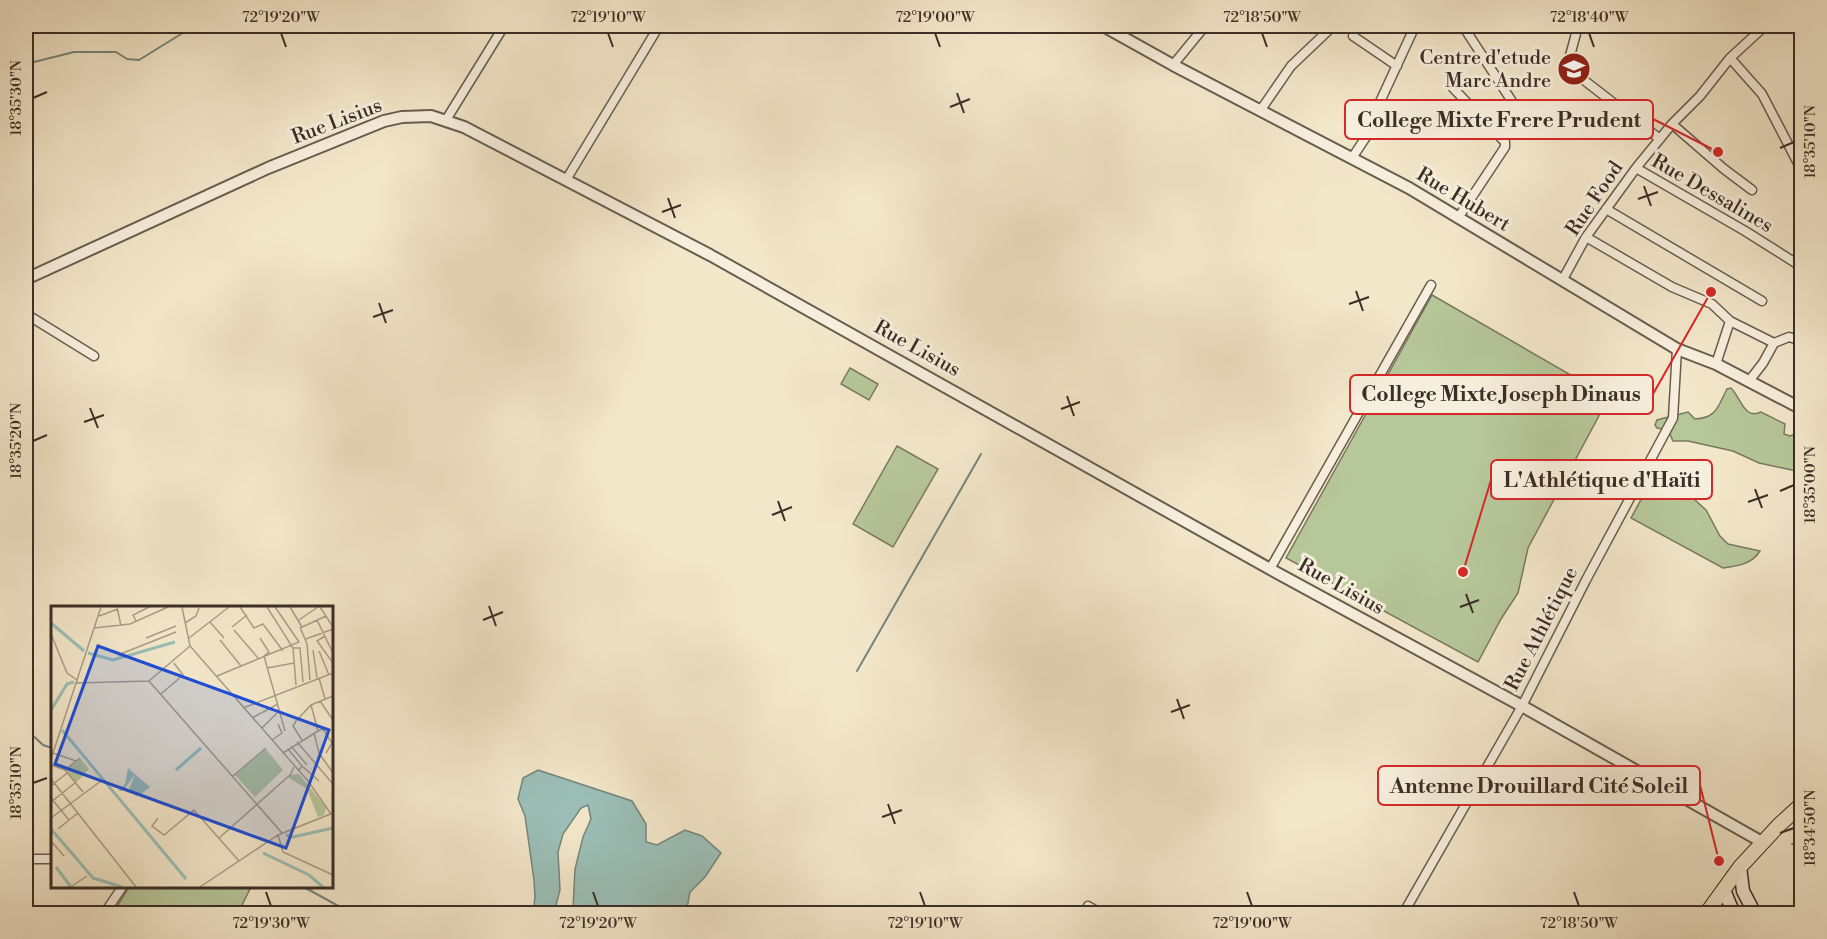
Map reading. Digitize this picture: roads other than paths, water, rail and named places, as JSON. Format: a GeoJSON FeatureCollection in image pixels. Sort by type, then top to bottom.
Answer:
{"type":"FeatureCollection","features":[{"type":"Feature","properties":{"kind":"main road"},"geometry":{"type":"LineString","coordinates":[[1706,914],[1740,867],[1763,841],[1802,804]]}},
{"type":"Feature","properties":{"kind":"main road"},"geometry":{"type":"LineString","coordinates":[[1740,867],[1743,891],[1755,914]]}},
{"type":"Feature","properties":{"kind":"main road"},"geometry":{"type":"LineString","coordinates":[[1724,890],[1734,914]]}},
{"type":"Feature","properties":{"kind":"street"},"geometry":{"type":"LineString","coordinates":[[450,112],[504,26]]}},
{"type":"Feature","properties":{"kind":"street"},"geometry":{"type":"LineString","coordinates":[[566,180],[659,26]]}},
{"type":"Feature","properties":{"kind":"street","name":"Rue Hubert"},"geometry":{"type":"LineString","coordinates":[[1103,26],[1409,188],[1677,349],[1716,364],[1802,409]]}},
{"type":"Feature","properties":{"kind":"street"},"geometry":{"type":"LineString","coordinates":[[1173,65],[1204,26]]}},
{"type":"Feature","properties":{"kind":"street"},"geometry":{"type":"LineString","coordinates":[[1260,111],[1290,66],[1333,26]]}},
{"type":"Feature","properties":{"kind":"street"},"geometry":{"type":"LineString","coordinates":[[1352,158],[1366,137],[1414,26]]}},
{"type":"Feature","properties":{"kind":"street"},"geometry":{"type":"LineString","coordinates":[[1463,26],[1526,123]]}},
{"type":"Feature","properties":{"kind":"street"},"geometry":{"type":"LineString","coordinates":[[1578,26],[1567,67],[1660,139]]}},
{"type":"Feature","properties":{"kind":"street"},"geometry":{"type":"LineString","coordinates":[[1748,26],[1754,33]]}},
{"type":"Feature","properties":{"kind":"street","name":"Rue Food"},"geometry":{"type":"LineString","coordinates":[[1563,279],[1586,237],[1636,168],[1672,124],[1700,96],[1730,58],[1754,33],[1765,26]]}},
{"type":"Feature","properties":{"kind":"street"},"geometry":{"type":"LineString","coordinates":[[1798,26],[1802,29]]}},
{"type":"Feature","properties":{"kind":"street"},"geometry":{"type":"LineString","coordinates":[[1353,36],[1397,66]]}},
{"type":"Feature","properties":{"kind":"street"},"geometry":{"type":"LineString","coordinates":[[1730,58],[1762,94],[1802,171]]}},
{"type":"Feature","properties":{"kind":"street"},"geometry":{"type":"LineString","coordinates":[[1453,88],[1505,142],[1505,147],[1458,218]]}},
{"type":"Feature","properties":{"kind":"street","name":"Rue Lisius"},"geometry":{"type":"LineString","coordinates":[[26,279],[243,179],[384,121],[450,112],[566,180],[710,255],[1270,569],[1763,841]]}},
{"type":"Feature","properties":{"kind":"street"},"geometry":{"type":"LineString","coordinates":[[1672,124],[1752,190]]}},
{"type":"Feature","properties":{"kind":"street","name":"Rue Dessalines"},"geometry":{"type":"LineString","coordinates":[[1636,168],[1802,267]]}},
{"type":"Feature","properties":{"kind":"street"},"geometry":{"type":"LineString","coordinates":[[1606,209],[1762,301]]}},
{"type":"Feature","properties":{"kind":"street"},"geometry":{"type":"LineString","coordinates":[[1586,237],[1672,286],[1712,304],[1730,321],[1774,343]]}},
{"type":"Feature","properties":{"kind":"street"},"geometry":{"type":"LineString","coordinates":[[1270,569],[1431,285]]}},
{"type":"Feature","properties":{"kind":"street"},"geometry":{"type":"LineString","coordinates":[[26,314],[94,356]]}},
{"type":"Feature","properties":{"kind":"street"},"geometry":{"type":"LineString","coordinates":[[1716,364],[1730,321]]}},
{"type":"Feature","properties":{"kind":"street"},"geometry":{"type":"LineString","coordinates":[[1749,381],[1763,363],[1774,343],[1790,338],[1802,341]]}},
{"type":"Feature","properties":{"kind":"street","name":"Rue Athlétique"},"geometry":{"type":"LineString","coordinates":[[1403,914],[1522,706],[1596,560],[1673,418],[1677,349]]}},
{"type":"Feature","properties":{"kind":"street"},"geometry":{"type":"LineString","coordinates":[[26,859],[51,859]]}},
{"type":"Feature","properties":{"kind":"street"},"geometry":{"type":"LineString","coordinates":[[104,914],[122,888]]}},
{"type":"Feature","properties":{"kind":"street"},"geometry":{"type":"LineString","coordinates":[[1086,910],[1102,914]]}},
{"type":"Feature","properties":{"kind":"water"},"geometry":{"type":"Polygon","coordinates":[[[538,770],[632,801],[646,824],[646,842],[657,845],[685,830],[702,836],[721,853],[705,877],[690,892],[686,913],[575,913],[573,909],[575,869],[583,837],[591,819],[588,805],[581,808],[563,834],[558,852],[560,890],[554,913],[533,913],[534,880],[525,816],[518,799],[523,778],[538,770]]]}},
{"type":"Feature","properties":{"kind":"waterway"},"geometry":{"type":"LineString","coordinates":[[26,64],[74,52],[116,52],[127,59],[139,60],[194,26]]}},
{"type":"Feature","properties":{"kind":"waterway"},"geometry":{"type":"LineString","coordinates":[[857,671],[981,454]]}},
{"type":"Feature","properties":{"kind":"waterway"},"geometry":{"type":"LineString","coordinates":[[26,729],[43,745],[51,748]]}},
{"type":"Feature","properties":{"kind":"waterway"},"geometry":{"type":"LineString","coordinates":[[1792,844],[1802,845]]}},
{"type":"Feature","properties":{"kind":"waterway"},"geometry":{"type":"LineString","coordinates":[[306,888],[353,914]]}},
{"type":"Feature","properties":{"kind":"place","name":"Centre d'etude Marc Andre"},"geometry":{"type":"Point","coordinates":[1574,69]}},
{"type":"Feature","properties":{"kind":"place","name":"College Mixte Frere Prudent"},"geometry":{"type":"Point","coordinates":[1718,152]}},
{"type":"Feature","properties":{"kind":"place","name":"College Mixte Joseph Dinaus"},"geometry":{"type":"Point","coordinates":[1711,292]}},
{"type":"Feature","properties":{"kind":"place","name":"L'Athlétique d'Haïti"},"geometry":{"type":"Point","coordinates":[1463,572]}},
{"type":"Feature","properties":{"kind":"place","name":"Antenne Drouillard Cité Soleil"},"geometry":{"type":"Point","coordinates":[1719,861]}}]}
